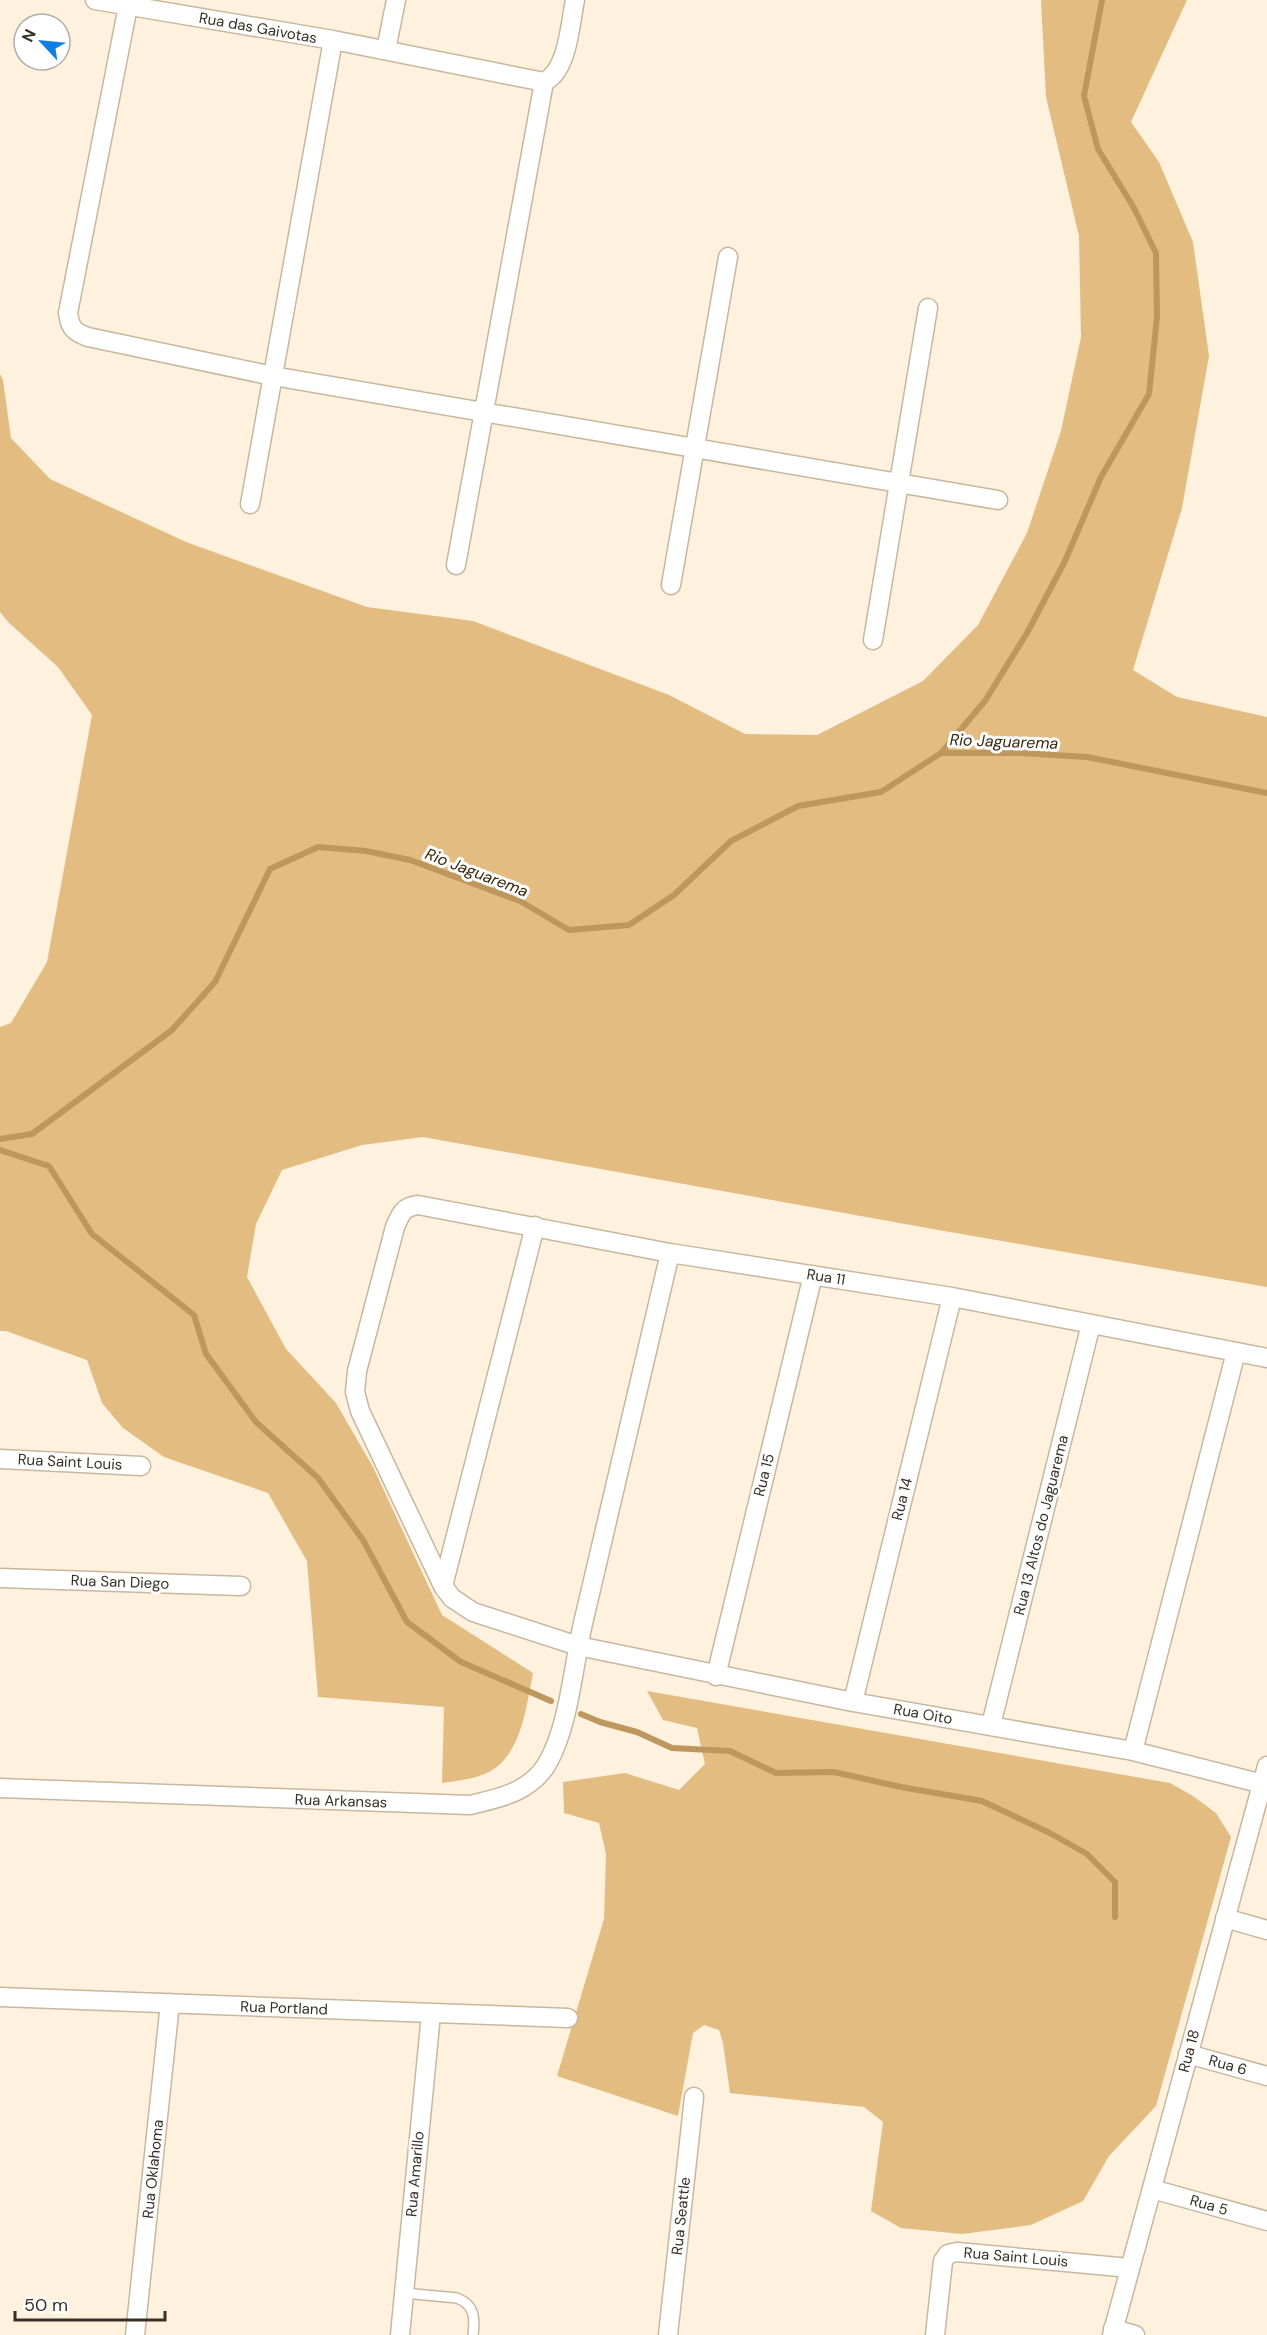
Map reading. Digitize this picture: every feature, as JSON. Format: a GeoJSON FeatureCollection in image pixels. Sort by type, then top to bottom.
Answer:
{"type":"FeatureCollection","features":[{"type":"Feature","properties":{"kind":"street","name":"Rua das Gaivotas"},"geometry":{"type":"LineString","coordinates":[[95,0],[333,40],[387,44],[544,82]]}},
{"type":"Feature","properties":{"kind":"street"},"geometry":{"type":"LineString","coordinates":[[387,44],[396,0]]}},
{"type":"Feature","properties":{"kind":"street"},"geometry":{"type":"LineString","coordinates":[[456,565],[544,82],[558,72],[562,62],[574,0]]}},
{"type":"Feature","properties":{"kind":"street"},"geometry":{"type":"LineString","coordinates":[[128,6],[68,313],[69,323],[75,332],[88,337],[273,376],[998,500]]}},
{"type":"Feature","properties":{"kind":"street"},"geometry":{"type":"LineString","coordinates":[[250,504],[333,40]]}},
{"type":"Feature","properties":{"kind":"street"},"geometry":{"type":"LineString","coordinates":[[671,585],[728,257]]}},
{"type":"Feature","properties":{"kind":"street"},"geometry":{"type":"LineString","coordinates":[[873,640],[927,308]]}},
{"type":"Feature","properties":{"kind":"street","name":"Rua 11"},"geometry":{"type":"LineString","coordinates":[[443,1586],[360,1411],[356,1392],[357,1371],[395,1227],[401,1213],[408,1206],[418,1205],[670,1252],[952,1297],[1267,1358]]}},
{"type":"Feature","properties":{"kind":"street"},"geometry":{"type":"LineString","coordinates":[[443,1586],[535,1226]]}},
{"type":"Feature","properties":{"kind":"street","name":"Rua Arkansas"},"geometry":{"type":"LineString","coordinates":[[0,1788],[470,1805],[501,1798],[525,1788],[546,1765],[560,1734],[578,1646],[670,1252]]}},
{"type":"Feature","properties":{"kind":"street","name":"Rua 15"},"geometry":{"type":"LineString","coordinates":[[716,1676],[813,1275]]}},
{"type":"Feature","properties":{"kind":"street","name":"Rua 14"},"geometry":{"type":"LineString","coordinates":[[853,1702],[952,1297]]}},
{"type":"Feature","properties":{"kind":"street","name":"Rua 13 Altos do Jaguarema"},"geometry":{"type":"LineString","coordinates":[[991,1725],[1091,1324]]}},
{"type":"Feature","properties":{"kind":"street"},"geometry":{"type":"LineString","coordinates":[[1132,1750],[1236,1352]]}},
{"type":"Feature","properties":{"kind":"street","name":"Rua Saint Louis"},"geometry":{"type":"LineString","coordinates":[[0,1459],[141,1466]]}},
{"type":"Feature","properties":{"kind":"street","name":"Rua San Diego"},"geometry":{"type":"LineString","coordinates":[[0,1578],[241,1586]]}},
{"type":"Feature","properties":{"kind":"street","name":"Rua Oito"},"geometry":{"type":"LineString","coordinates":[[443,1586],[452,1598],[473,1612],[578,1646],[716,1676],[1132,1750],[1265,1778]]}},
{"type":"Feature","properties":{"kind":"street","name":"Rua 18"},"geometry":{"type":"LineString","coordinates":[[1113,2332],[1265,1778]]}},
{"type":"Feature","properties":{"kind":"street"},"geometry":{"type":"LineString","coordinates":[[1225,1918],[1267,1930]]}},
{"type":"Feature","properties":{"kind":"street","name":"Rua Portland"},"geometry":{"type":"LineString","coordinates":[[0,1997],[568,2018]]}},
{"type":"Feature","properties":{"kind":"street","name":"Rua Oklahoma"},"geometry":{"type":"LineString","coordinates":[[135,2335],[170,2003]]}},
{"type":"Feature","properties":{"kind":"street","name":"Rua Amarillo"},"geometry":{"type":"LineString","coordinates":[[400,2335],[431,2014]]}},
{"type":"Feature","properties":{"kind":"street","name":"Rua 6"},"geometry":{"type":"LineString","coordinates":[[1188,2054],[1267,2076]]}},
{"type":"Feature","properties":{"kind":"street","name":"Rua Seattle"},"geometry":{"type":"LineString","coordinates":[[668,2335],[694,2097]]}},
{"type":"Feature","properties":{"kind":"street","name":"Rua 5"},"geometry":{"type":"LineString","coordinates":[[1152,2189],[1267,2221]]}},
{"type":"Feature","properties":{"kind":"street","name":"Rua Saint Louis"},"geometry":{"type":"LineString","coordinates":[[935,2335],[944,2261],[948,2254],[957,2252],[1130,2268]]}},
{"type":"Feature","properties":{"kind":"street"},"geometry":{"type":"LineString","coordinates":[[1113,2332],[1136,2335]]}},
{"type":"Feature","properties":{"kind":"lane"},"geometry":{"type":"LineString","coordinates":[[404,2293],[458,2298],[464,2301],[473,2310],[475,2319],[473,2335]]}},
{"type":"Feature","properties":{"kind":"shaded area"},"geometry":{"type":"Polygon","coordinates":[[[1041,0],[1187,0],[1131,122],[1159,162],[1193,242],[1209,356],[1182,508],[1133,670],[1177,697],[1267,717],[1267,1287],[423,1137],[362,1145],[282,1170],[256,1224],[247,1277],[286,1349],[336,1403],[373,1467],[442,1615],[533,1673],[519,1733],[504,1760],[493,1770],[479,1776],[442,1783],[444,1707],[318,1697],[307,1561],[268,1493],[164,1457],[123,1428],[102,1403],[87,1360],[6,1331],[0,1331],[0,1027],[11,1023],[47,962],[92,715],[58,667],[0,612],[0,374],[3,380],[11,438],[50,479],[186,542],[367,607],[473,621],[669,695],[745,734],[817,735],[923,681],[978,625],[1027,533],[1061,431],[1081,337],[1079,236],[1046,97],[1041,0]]]}},
{"type":"Feature","properties":{"kind":"shaded area"},"geometry":{"type":"Polygon","coordinates":[[[647,1691],[1170,1783],[1216,1813],[1231,1837],[1156,2106],[1109,2156],[1083,2201],[1031,2225],[962,2234],[901,2228],[871,2211],[883,2122],[864,2107],[730,2093],[719,2030],[704,2025],[693,2033],[678,2116],[557,2076],[604,1919],[606,1854],[599,1823],[564,1813],[563,1782],[625,1773],[679,1790],[705,1764],[697,1728],[663,1720],[647,1691]]]}},
{"type":"Feature","properties":{"kind":"waterway"},"geometry":{"type":"LineString","coordinates":[[941,753],[985,701],[1027,633],[1065,561],[1101,477],[1149,394],[1157,317],[1156,253],[1134,208],[1098,149],[1084,96],[1102,0]]}},
{"type":"Feature","properties":{"kind":"waterway","name":"Rio Jaguarema"},"geometry":{"type":"LineString","coordinates":[[0,1139],[32,1134],[172,1030],[215,982],[270,869],[318,847],[366,851],[410,860],[520,901],[569,930],[629,925],[674,895],[731,841],[798,806],[881,792],[941,753],[1021,753],[1087,757],[1267,793]]}},
{"type":"Feature","properties":{"kind":"waterway"},"geometry":{"type":"LineString","coordinates":[[0,1150],[49,1166],[92,1234],[194,1315],[206,1354],[256,1422],[318,1478],[363,1540],[407,1622],[461,1662],[551,1701]]}},
{"type":"Feature","properties":{"kind":"waterway"},"geometry":{"type":"LineString","coordinates":[[581,1714],[600,1722],[637,1732],[672,1748],[730,1751],[776,1773],[834,1772],[901,1787],[982,1801],[1048,1832],[1087,1854],[1115,1882],[1115,1917]]}}]}
